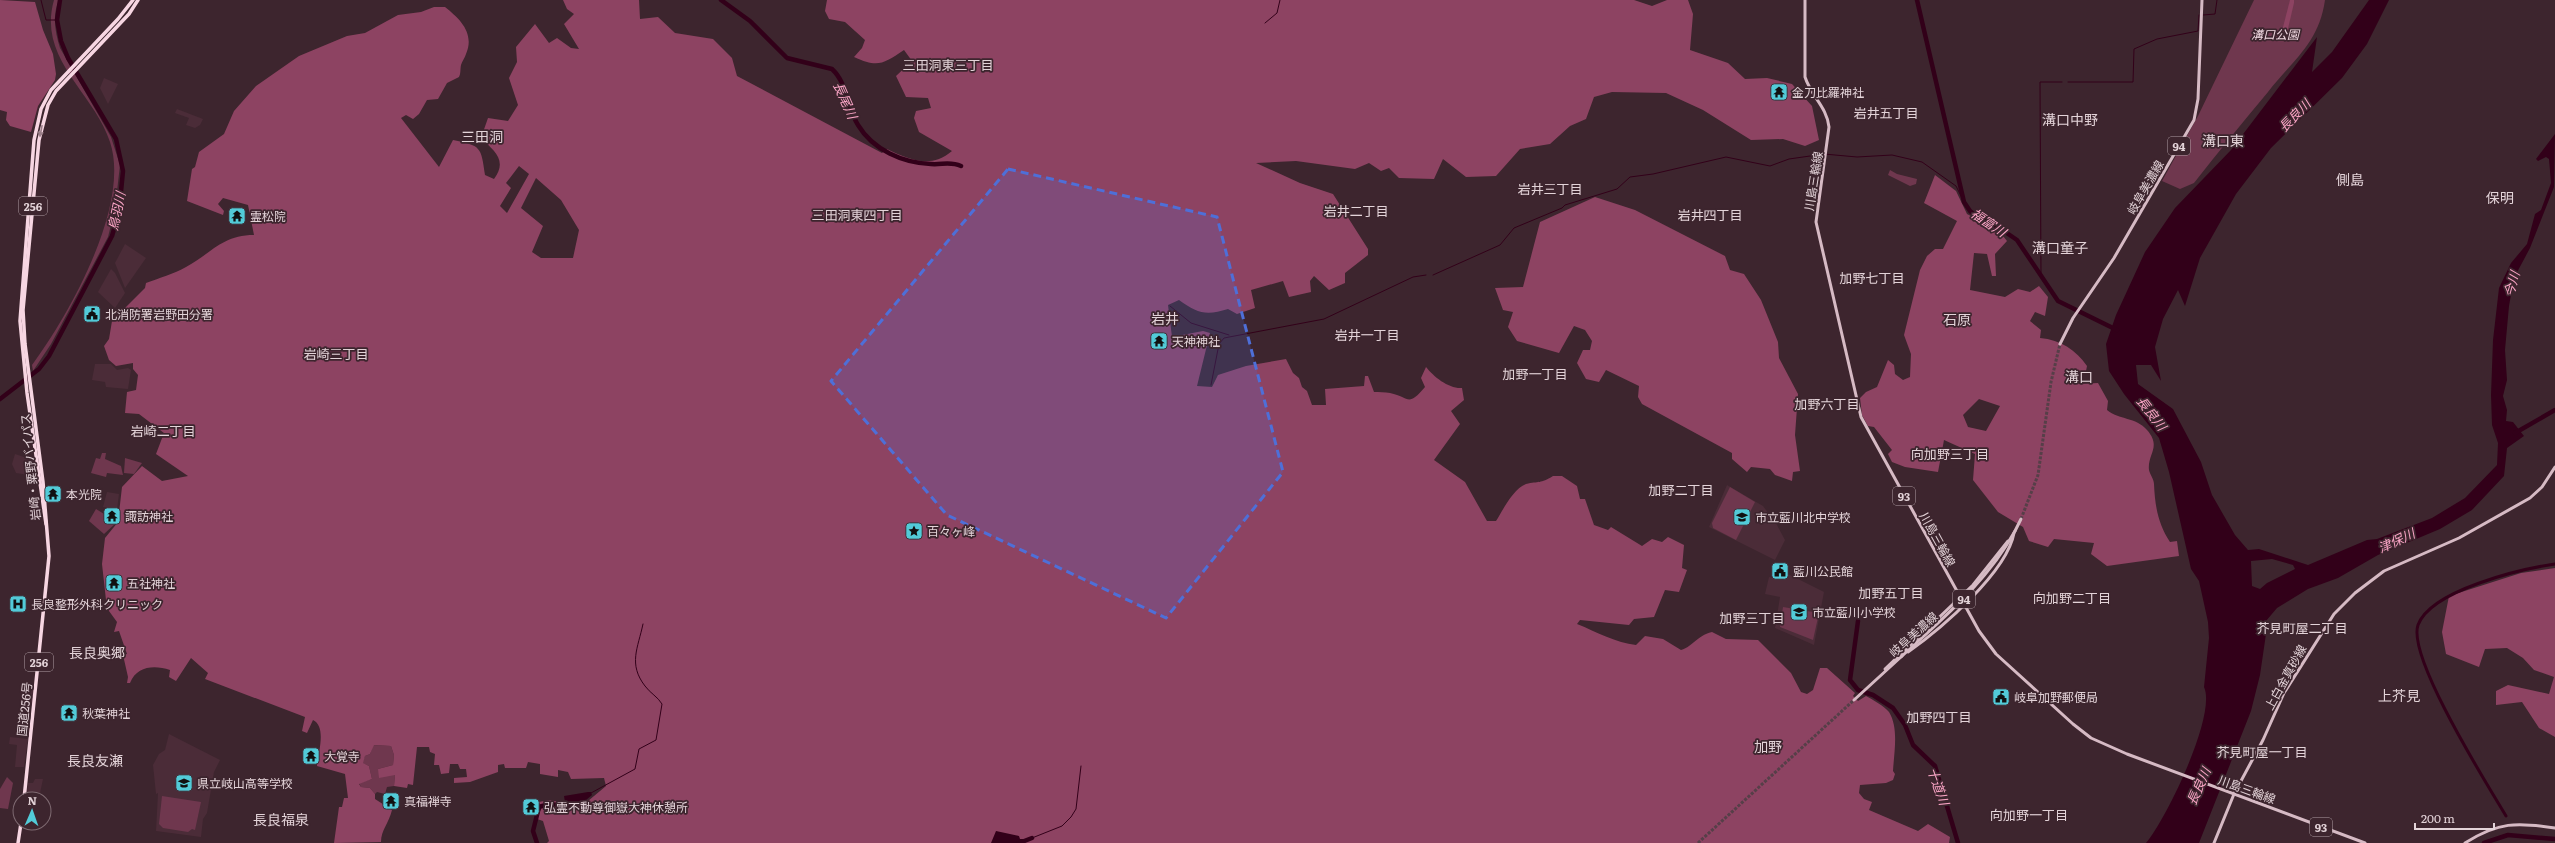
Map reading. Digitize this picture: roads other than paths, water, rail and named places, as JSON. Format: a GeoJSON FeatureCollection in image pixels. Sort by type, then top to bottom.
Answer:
{"type":"FeatureCollection","features":[{"type":"Feature","properties":{"kind":"highway","name":"岩崎・粟野バイパス"},"geometry":{"type":"LineString","coordinates":[[47,525],[44,520],[27,388],[22,321],[34,140],[41,109],[51,90],[119,21],[133,0]]}},
{"type":"Feature","properties":{"kind":"highway","name":"岩崎・粟野バイパス"},"geometry":{"type":"LineString","coordinates":[[47,525],[22,321],[39,140],[48,105],[54,95],[138,0]]}},
{"type":"Feature","properties":{"kind":"highway","name":"国道256号"},"geometry":{"type":"LineString","coordinates":[[25,791],[48,576],[47,525]]}},
{"type":"Feature","properties":{"kind":"highway"},"geometry":{"type":"LineString","coordinates":[[18,843],[20,831]]}},
{"type":"Feature","properties":{"kind":"main road","name":"川島三輪線"},"geometry":{"type":"LineString","coordinates":[[1805,0],[1805,77],[1810,88],[1827,113],[1829,127],[1816,222],[1861,417],[1980,631],[1996,654],[2073,724],[2100,742],[2365,843]]}},
{"type":"Feature","properties":{"kind":"main road","name":"岐阜美濃線"},"geometry":{"type":"LineString","coordinates":[[2060,344],[2082,304],[2114,258],[2194,120],[2198,99],[2202,0]]}},
{"type":"Feature","properties":{"kind":"main road","name":"上白金真砂線"},"geometry":{"type":"LineString","coordinates":[[2214,843],[2234,794],[2263,740],[2288,686],[2329,620],[2345,603],[2372,579],[2395,565],[2459,538],[2530,498],[2542,487],[2555,467]]}},
{"type":"Feature","properties":{"kind":"main road","name":"岐阜美濃線"},"geometry":{"type":"LineString","coordinates":[[1854,700],[1982,580],[2015,532],[2021,519]]}},
{"type":"Feature","properties":{"kind":"main road","name":"94"},"geometry":{"type":"LineString","coordinates":[[1878,678],[1938,617],[1980,578],[2015,532]]}},
{"type":"Feature","properties":{"kind":"main road","name":"94"},"geometry":{"type":"LineString","coordinates":[[1901,657],[1924,641],[1985,583],[2006,554],[2015,532]]}},
{"type":"Feature","properties":{"kind":"main road"},"geometry":{"type":"LineString","coordinates":[[2466,843],[2487,830],[2507,824],[2525,824],[2555,828]]}},
{"type":"Feature","properties":{"kind":"water"},"geometry":{"type":"Polygon","coordinates":[[[2369,0],[2389,0],[2367,44],[2342,78],[2271,148],[2236,194],[2200,258],[2185,306],[2178,290],[2163,319],[2155,347],[2161,381],[2151,365],[2136,365],[2138,384],[2173,409],[2201,462],[2212,495],[2235,535],[2248,550],[2259,549],[2308,565],[2367,540],[2377,539],[2432,518],[2465,498],[2497,465],[2498,443],[2492,425],[2491,395],[2493,340],[2499,288],[2511,263],[2527,244],[2535,214],[2541,210],[2551,183],[2549,159],[2546,157],[2538,161],[2536,159],[2555,134],[2554,187],[2530,248],[2514,278],[2509,306],[2505,350],[2507,380],[2503,396],[2507,410],[2506,421],[2513,422],[2524,436],[2507,448],[2504,476],[2472,510],[2440,529],[2378,555],[2338,578],[2308,589],[2277,608],[2255,634],[2266,634],[2260,675],[2251,711],[2199,843],[2146,843],[2155,831],[2177,791],[2197,742],[2206,701],[2204,687],[2209,638],[2208,622],[2199,581],[2191,569],[2169,472],[2159,438],[2124,394],[2109,371],[2106,344],[2116,315],[2145,252],[2175,208],[2231,150],[2317,37],[2312,72],[2332,52],[2369,0]],[[2272,559],[2251,561],[2252,586],[2260,589],[2267,583],[2295,569],[2293,565],[2272,559]]]}},
{"type":"Feature","properties":{"kind":"water"},"geometry":{"type":"Polygon","coordinates":[[[591,792],[592,795],[585,801],[566,808],[564,796],[591,792]]]}},
{"type":"Feature","properties":{"kind":"water"},"geometry":{"type":"Polygon","coordinates":[[[996,831],[1019,836],[1020,839],[1025,839],[1025,843],[991,843],[996,831]]]}},
{"type":"Feature","properties":{"kind":"waterway"},"geometry":{"type":"LineString","coordinates":[[41,0],[46,20],[57,20]]}},
{"type":"Feature","properties":{"kind":"waterway","name":"鳥羽川"},"geometry":{"type":"LineString","coordinates":[[0,399],[39,369],[49,356],[112,236],[119,212],[123,171],[116,139],[68,58],[61,41],[57,20],[60,0]]}},
{"type":"Feature","properties":{"kind":"waterway","name":"長尾川"},"geometry":{"type":"LineString","coordinates":[[721,0],[750,21],[787,58],[832,69],[841,82],[858,125],[864,134],[880,148],[890,154],[910,161],[931,164],[950,163],[961,166]]}},
{"type":"Feature","properties":{"kind":"waterway"},"geometry":{"type":"LineString","coordinates":[[1265,23],[1277,13],[1280,0]]}},
{"type":"Feature","properties":{"kind":"waterway","name":"福富川"},"geometry":{"type":"LineString","coordinates":[[1917,0],[1964,202],[1970,211],[1978,218],[1998,227],[2017,240],[2058,301],[2117,330]]}},
{"type":"Feature","properties":{"kind":"waterway"},"geometry":{"type":"LineString","coordinates":[[2203,15],[2215,14],[2217,0]]}},
{"type":"Feature","properties":{"kind":"waterway"},"geometry":{"type":"LineString","coordinates":[[2068,82],[2133,82],[2134,49],[2157,39],[2198,31],[2199,15]]}},
{"type":"Feature","properties":{"kind":"waterway"},"geometry":{"type":"LineString","coordinates":[[2041,276],[2040,82],[2062,82]]}},
{"type":"Feature","properties":{"kind":"waterway"},"geometry":{"type":"LineString","coordinates":[[1433,275],[1500,245],[1514,228],[1562,208],[1565,205],[1617,189],[1630,177],[1653,174],[1726,157],[1770,166],[1789,159],[1824,154],[1857,157],[1892,155],[1922,162],[1956,186],[1964,202]]}},
{"type":"Feature","properties":{"kind":"waterway"},"geometry":{"type":"LineString","coordinates":[[1211,385],[1219,344],[1224,338],[1324,319],[1413,277],[1426,275]]}},
{"type":"Feature","properties":{"kind":"waterway"},"geometry":{"type":"LineString","coordinates":[[1170,306],[1191,323],[1229,335]]}},
{"type":"Feature","properties":{"kind":"waterway","name":"津保川"},"geometry":{"type":"LineString","coordinates":[[2515,433],[2555,410]]}},
{"type":"Feature","properties":{"kind":"waterway"},"geometry":{"type":"LineString","coordinates":[[2506,816],[2467,750],[2436,691],[2424,664],[2418,641],[2418,625],[2426,613],[2440,601],[2458,592],[2500,576],[2555,564]]}},
{"type":"Feature","properties":{"kind":"waterway","name":"十道川"},"geometry":{"type":"LineString","coordinates":[[1858,621],[1850,680],[1858,690],[1873,695],[1893,708],[1905,725],[1913,745],[1935,766],[1958,843]]}},
{"type":"Feature","properties":{"kind":"waterway"},"geometry":{"type":"LineString","coordinates":[[591,793],[635,769],[639,749],[656,740],[662,704],[640,678],[636,663],[637,648],[643,624]]}},
{"type":"Feature","properties":{"kind":"waterway"},"geometry":{"type":"LineString","coordinates":[[1032,838],[1062,826],[1071,817],[1076,809],[1081,766]]}},
{"type":"Feature","properties":{"kind":"waterway"},"geometry":{"type":"LineString","coordinates":[[537,843],[533,831],[539,807],[549,804],[567,806]]}},
{"type":"Feature","properties":{"kind":"waterway"},"geometry":{"type":"LineString","coordinates":[[2484,843],[2508,835],[2555,839]]}},
{"type":"Feature","properties":{"kind":"waterway"},"geometry":{"type":"LineString","coordinates":[[1019,843],[1032,838]]}},
{"type":"Feature","properties":{"kind":"tunnel"},"geometry":{"type":"LineString","coordinates":[[2021,519],[2038,475],[2051,382],[2060,344]]}},
{"type":"Feature","properties":{"kind":"tunnel"},"geometry":{"type":"LineString","coordinates":[[1698,843],[1854,700]]}},
{"type":"Feature","properties":{"kind":"place","name":"金刀比羅神社"},"geometry":{"type":"Point","coordinates":[1779,92]}},
{"type":"Feature","properties":{"kind":"place","name":"霊松院"},"geometry":{"type":"Point","coordinates":[237,216]}},
{"type":"Feature","properties":{"kind":"place","name":"北消防署岩野田分署"},"geometry":{"type":"Point","coordinates":[92,314]}},
{"type":"Feature","properties":{"kind":"place","name":"天神神社"},"geometry":{"type":"Point","coordinates":[1159,341]}},
{"type":"Feature","properties":{"kind":"place","name":"本光院"},"geometry":{"type":"Point","coordinates":[53,494]}},
{"type":"Feature","properties":{"kind":"place","name":"諏訪神社"},"geometry":{"type":"Point","coordinates":[112,516]}},
{"type":"Feature","properties":{"kind":"place","name":"市立藍川北中学校"},"geometry":{"type":"Point","coordinates":[1742,517]}},
{"type":"Feature","properties":{"kind":"place","name":"百々ヶ峰"},"geometry":{"type":"Point","coordinates":[914,531]}},
{"type":"Feature","properties":{"kind":"place","name":"藍川公民館"},"geometry":{"type":"Point","coordinates":[1780,571]}},
{"type":"Feature","properties":{"kind":"place","name":"五社神社"},"geometry":{"type":"Point","coordinates":[114,583]}},
{"type":"Feature","properties":{"kind":"place","name":"長良整形外科クリニック"},"geometry":{"type":"Point","coordinates":[18,604]}},
{"type":"Feature","properties":{"kind":"place","name":"市立藍川小学校"},"geometry":{"type":"Point","coordinates":[1799,612]}},
{"type":"Feature","properties":{"kind":"place","name":"岐阜加野郵便局"},"geometry":{"type":"Point","coordinates":[2001,697]}},
{"type":"Feature","properties":{"kind":"place","name":"秋葉神社"},"geometry":{"type":"Point","coordinates":[69,713]}},
{"type":"Feature","properties":{"kind":"place","name":"大覚寺"},"geometry":{"type":"Point","coordinates":[311,756]}},
{"type":"Feature","properties":{"kind":"place","name":"県立岐山高等学校"},"geometry":{"type":"Point","coordinates":[184,783]}},
{"type":"Feature","properties":{"kind":"place","name":"真福禅寺"},"geometry":{"type":"Point","coordinates":[391,801]}},
{"type":"Feature","properties":{"kind":"place","name":"弘霊不動尊御嶽大神休憩所"},"geometry":{"type":"Point","coordinates":[531,807]}},
{"type":"Feature","properties":{"kind":"district","name":"三田洞東三丁目"},"geometry":{"type":"Point","coordinates":[948,64]}},
{"type":"Feature","properties":{"kind":"district","name":"岩井五丁目"},"geometry":{"type":"Point","coordinates":[1886,112]}},
{"type":"Feature","properties":{"kind":"district","name":"溝口中野"},"geometry":{"type":"Point","coordinates":[2070,119]}},
{"type":"Feature","properties":{"kind":"district","name":"三田洞"},"geometry":{"type":"Point","coordinates":[482,136]}},
{"type":"Feature","properties":{"kind":"district","name":"溝口東"},"geometry":{"type":"Point","coordinates":[2223,140]}},
{"type":"Feature","properties":{"kind":"district","name":"側島"},"geometry":{"type":"Point","coordinates":[2350,179]}},
{"type":"Feature","properties":{"kind":"district","name":"岩井三丁目"},"geometry":{"type":"Point","coordinates":[1550,188]}},
{"type":"Feature","properties":{"kind":"district","name":"保明"},"geometry":{"type":"Point","coordinates":[2500,197]}},
{"type":"Feature","properties":{"kind":"district","name":"岩井二丁目"},"geometry":{"type":"Point","coordinates":[1356,210]}},
{"type":"Feature","properties":{"kind":"district","name":"三田洞東四丁目"},"geometry":{"type":"Point","coordinates":[857,214]}},
{"type":"Feature","properties":{"kind":"district","name":"岩井四丁目"},"geometry":{"type":"Point","coordinates":[1710,214]}},
{"type":"Feature","properties":{"kind":"district","name":"溝口童子"},"geometry":{"type":"Point","coordinates":[2060,247]}},
{"type":"Feature","properties":{"kind":"district","name":"加野七丁目"},"geometry":{"type":"Point","coordinates":[1872,277]}},
{"type":"Feature","properties":{"kind":"district","name":"岩井"},"geometry":{"type":"Point","coordinates":[1165,318]}},
{"type":"Feature","properties":{"kind":"district","name":"石原"},"geometry":{"type":"Point","coordinates":[1957,319]}},
{"type":"Feature","properties":{"kind":"district","name":"岩井一丁目"},"geometry":{"type":"Point","coordinates":[1367,334]}},
{"type":"Feature","properties":{"kind":"district","name":"岩崎三丁目"},"geometry":{"type":"Point","coordinates":[336,353]}},
{"type":"Feature","properties":{"kind":"district","name":"加野一丁目"},"geometry":{"type":"Point","coordinates":[1535,373]}},
{"type":"Feature","properties":{"kind":"district","name":"溝口"},"geometry":{"type":"Point","coordinates":[2079,376]}},
{"type":"Feature","properties":{"kind":"district","name":"加野六丁目"},"geometry":{"type":"Point","coordinates":[1827,403]}},
{"type":"Feature","properties":{"kind":"district","name":"岩崎二丁目"},"geometry":{"type":"Point","coordinates":[163,430]}},
{"type":"Feature","properties":{"kind":"district","name":"向加野三丁目"},"geometry":{"type":"Point","coordinates":[1950,453]}},
{"type":"Feature","properties":{"kind":"district","name":"加野二丁目"},"geometry":{"type":"Point","coordinates":[1681,489]}},
{"type":"Feature","properties":{"kind":"district","name":"加野五丁目"},"geometry":{"type":"Point","coordinates":[1891,592]}},
{"type":"Feature","properties":{"kind":"district","name":"向加野二丁目"},"geometry":{"type":"Point","coordinates":[2072,597]}},
{"type":"Feature","properties":{"kind":"district","name":"加野三丁目"},"geometry":{"type":"Point","coordinates":[1752,617]}},
{"type":"Feature","properties":{"kind":"district","name":"芥見町屋二丁目"},"geometry":{"type":"Point","coordinates":[2302,627]}},
{"type":"Feature","properties":{"kind":"district","name":"長良奥郷"},"geometry":{"type":"Point","coordinates":[97,652]}},
{"type":"Feature","properties":{"kind":"district","name":"上芥見"},"geometry":{"type":"Point","coordinates":[2399,695]}},
{"type":"Feature","properties":{"kind":"district","name":"加野四丁目"},"geometry":{"type":"Point","coordinates":[1939,716]}},
{"type":"Feature","properties":{"kind":"district","name":"加野"},"geometry":{"type":"Point","coordinates":[1768,746]}},
{"type":"Feature","properties":{"kind":"district","name":"芥見町屋一丁目"},"geometry":{"type":"Point","coordinates":[2262,751]}},
{"type":"Feature","properties":{"kind":"district","name":"長良友瀬"},"geometry":{"type":"Point","coordinates":[95,760]}},
{"type":"Feature","properties":{"kind":"district","name":"向加野一丁目"},"geometry":{"type":"Point","coordinates":[2029,814]}},
{"type":"Feature","properties":{"kind":"district","name":"長良福泉"},"geometry":{"type":"Point","coordinates":[281,819]}},
{"type":"Feature","properties":{"kind":"park label","name":"溝口公園"},"geometry":{"type":"Point","coordinates":[2275,34]}},
{"type":"Feature","properties":{"kind":"water label","name":"長良川"},"geometry":{"type":"Point","coordinates":[2294,115]}},
{"type":"Feature","properties":{"kind":"water label","name":"今川"},"geometry":{"type":"Point","coordinates":[2511,284]}},
{"type":"Feature","properties":{"kind":"water label","name":"長良川"},"geometry":{"type":"Point","coordinates":[2152,413]}},
{"type":"Feature","properties":{"kind":"water label","name":"長良川"},"geometry":{"type":"Point","coordinates":[2198,786]}}]}
